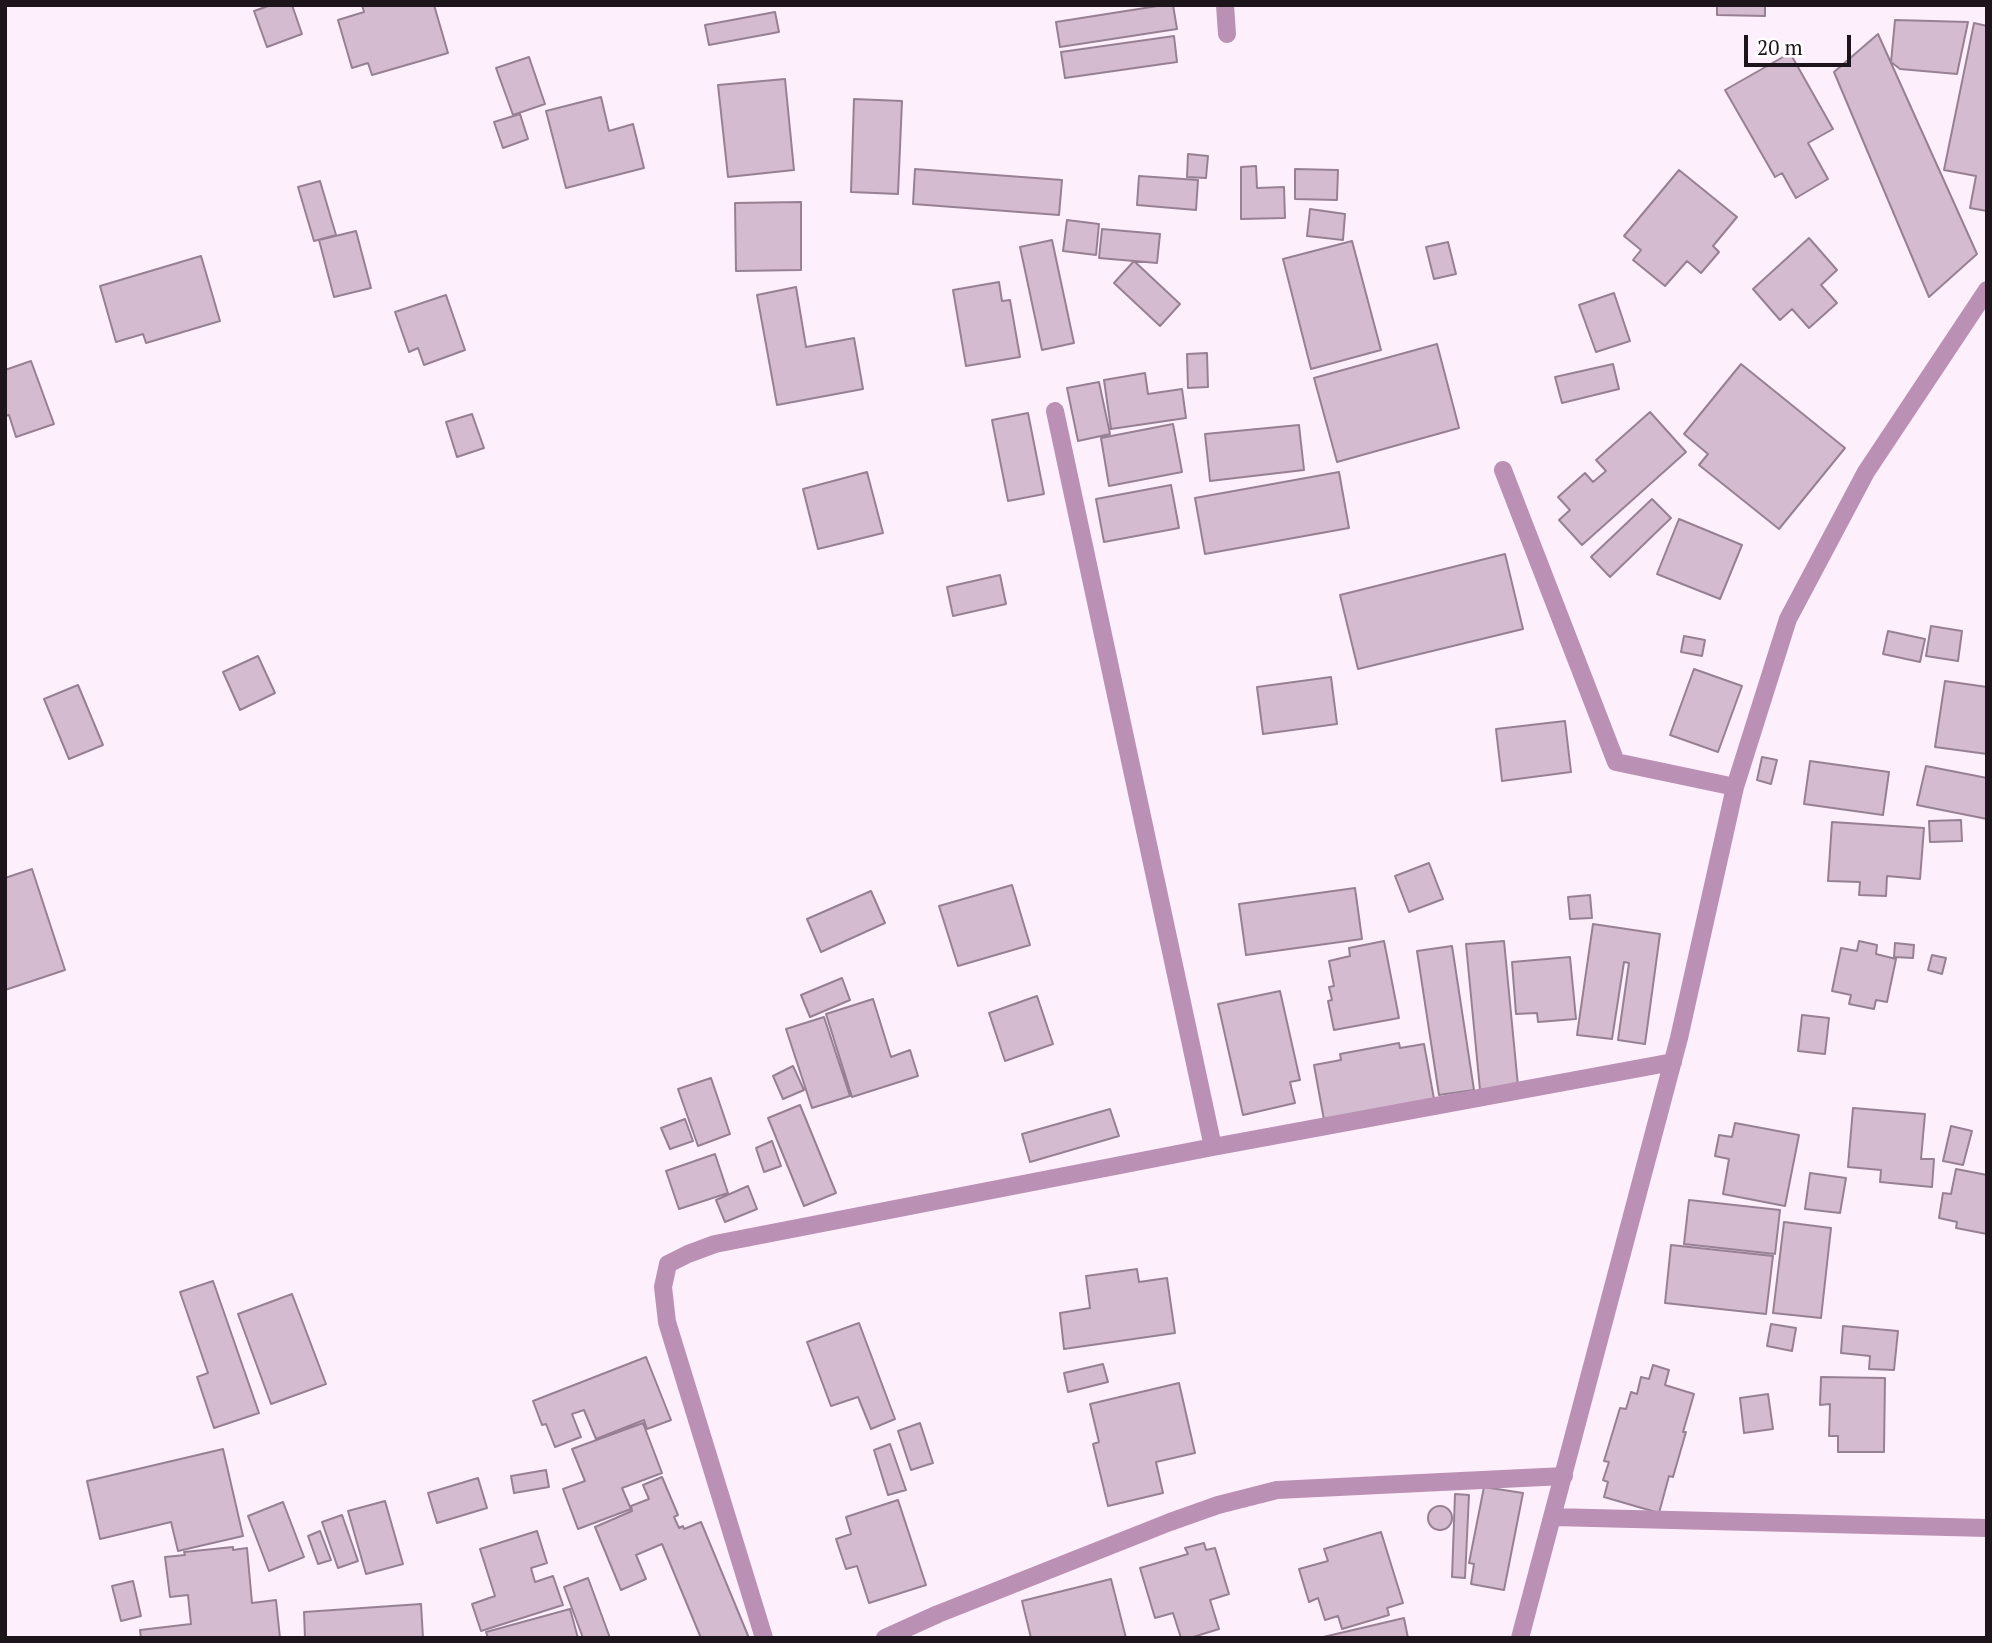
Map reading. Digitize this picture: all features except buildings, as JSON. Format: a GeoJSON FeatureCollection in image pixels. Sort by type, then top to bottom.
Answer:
{"type":"FeatureCollection","features":[{"type":"Feature","properties":{"kind":"street"},"geometry":{"type":"LineString","coordinates":[[1225,5],[1227,34]]}},
{"type":"Feature","properties":{"kind":"street"},"geometry":{"type":"LineString","coordinates":[[1520,1638],[1673,1062],[1735,787],[1788,619],[1866,472],[1987,290]]}},
{"type":"Feature","properties":{"kind":"street"},"geometry":{"type":"LineString","coordinates":[[1055,411],[1213,1147]]}},
{"type":"Feature","properties":{"kind":"street"},"geometry":{"type":"LineString","coordinates":[[1503,470],[1616,762],[1735,787]]}},
{"type":"Feature","properties":{"kind":"street"},"geometry":{"type":"LineString","coordinates":[[764,1638],[667,1322],[663,1287],[668,1264],[715,1244],[1213,1147],[1673,1062]]}},
{"type":"Feature","properties":{"kind":"street"},"geometry":{"type":"LineString","coordinates":[[885,1638],[938,1614],[1170,1522],[1218,1505],[1277,1490],[1564,1476]]}},
{"type":"Feature","properties":{"kind":"street"},"geometry":{"type":"LineString","coordinates":[[1553,1517],[1987,1528]]}}]}
